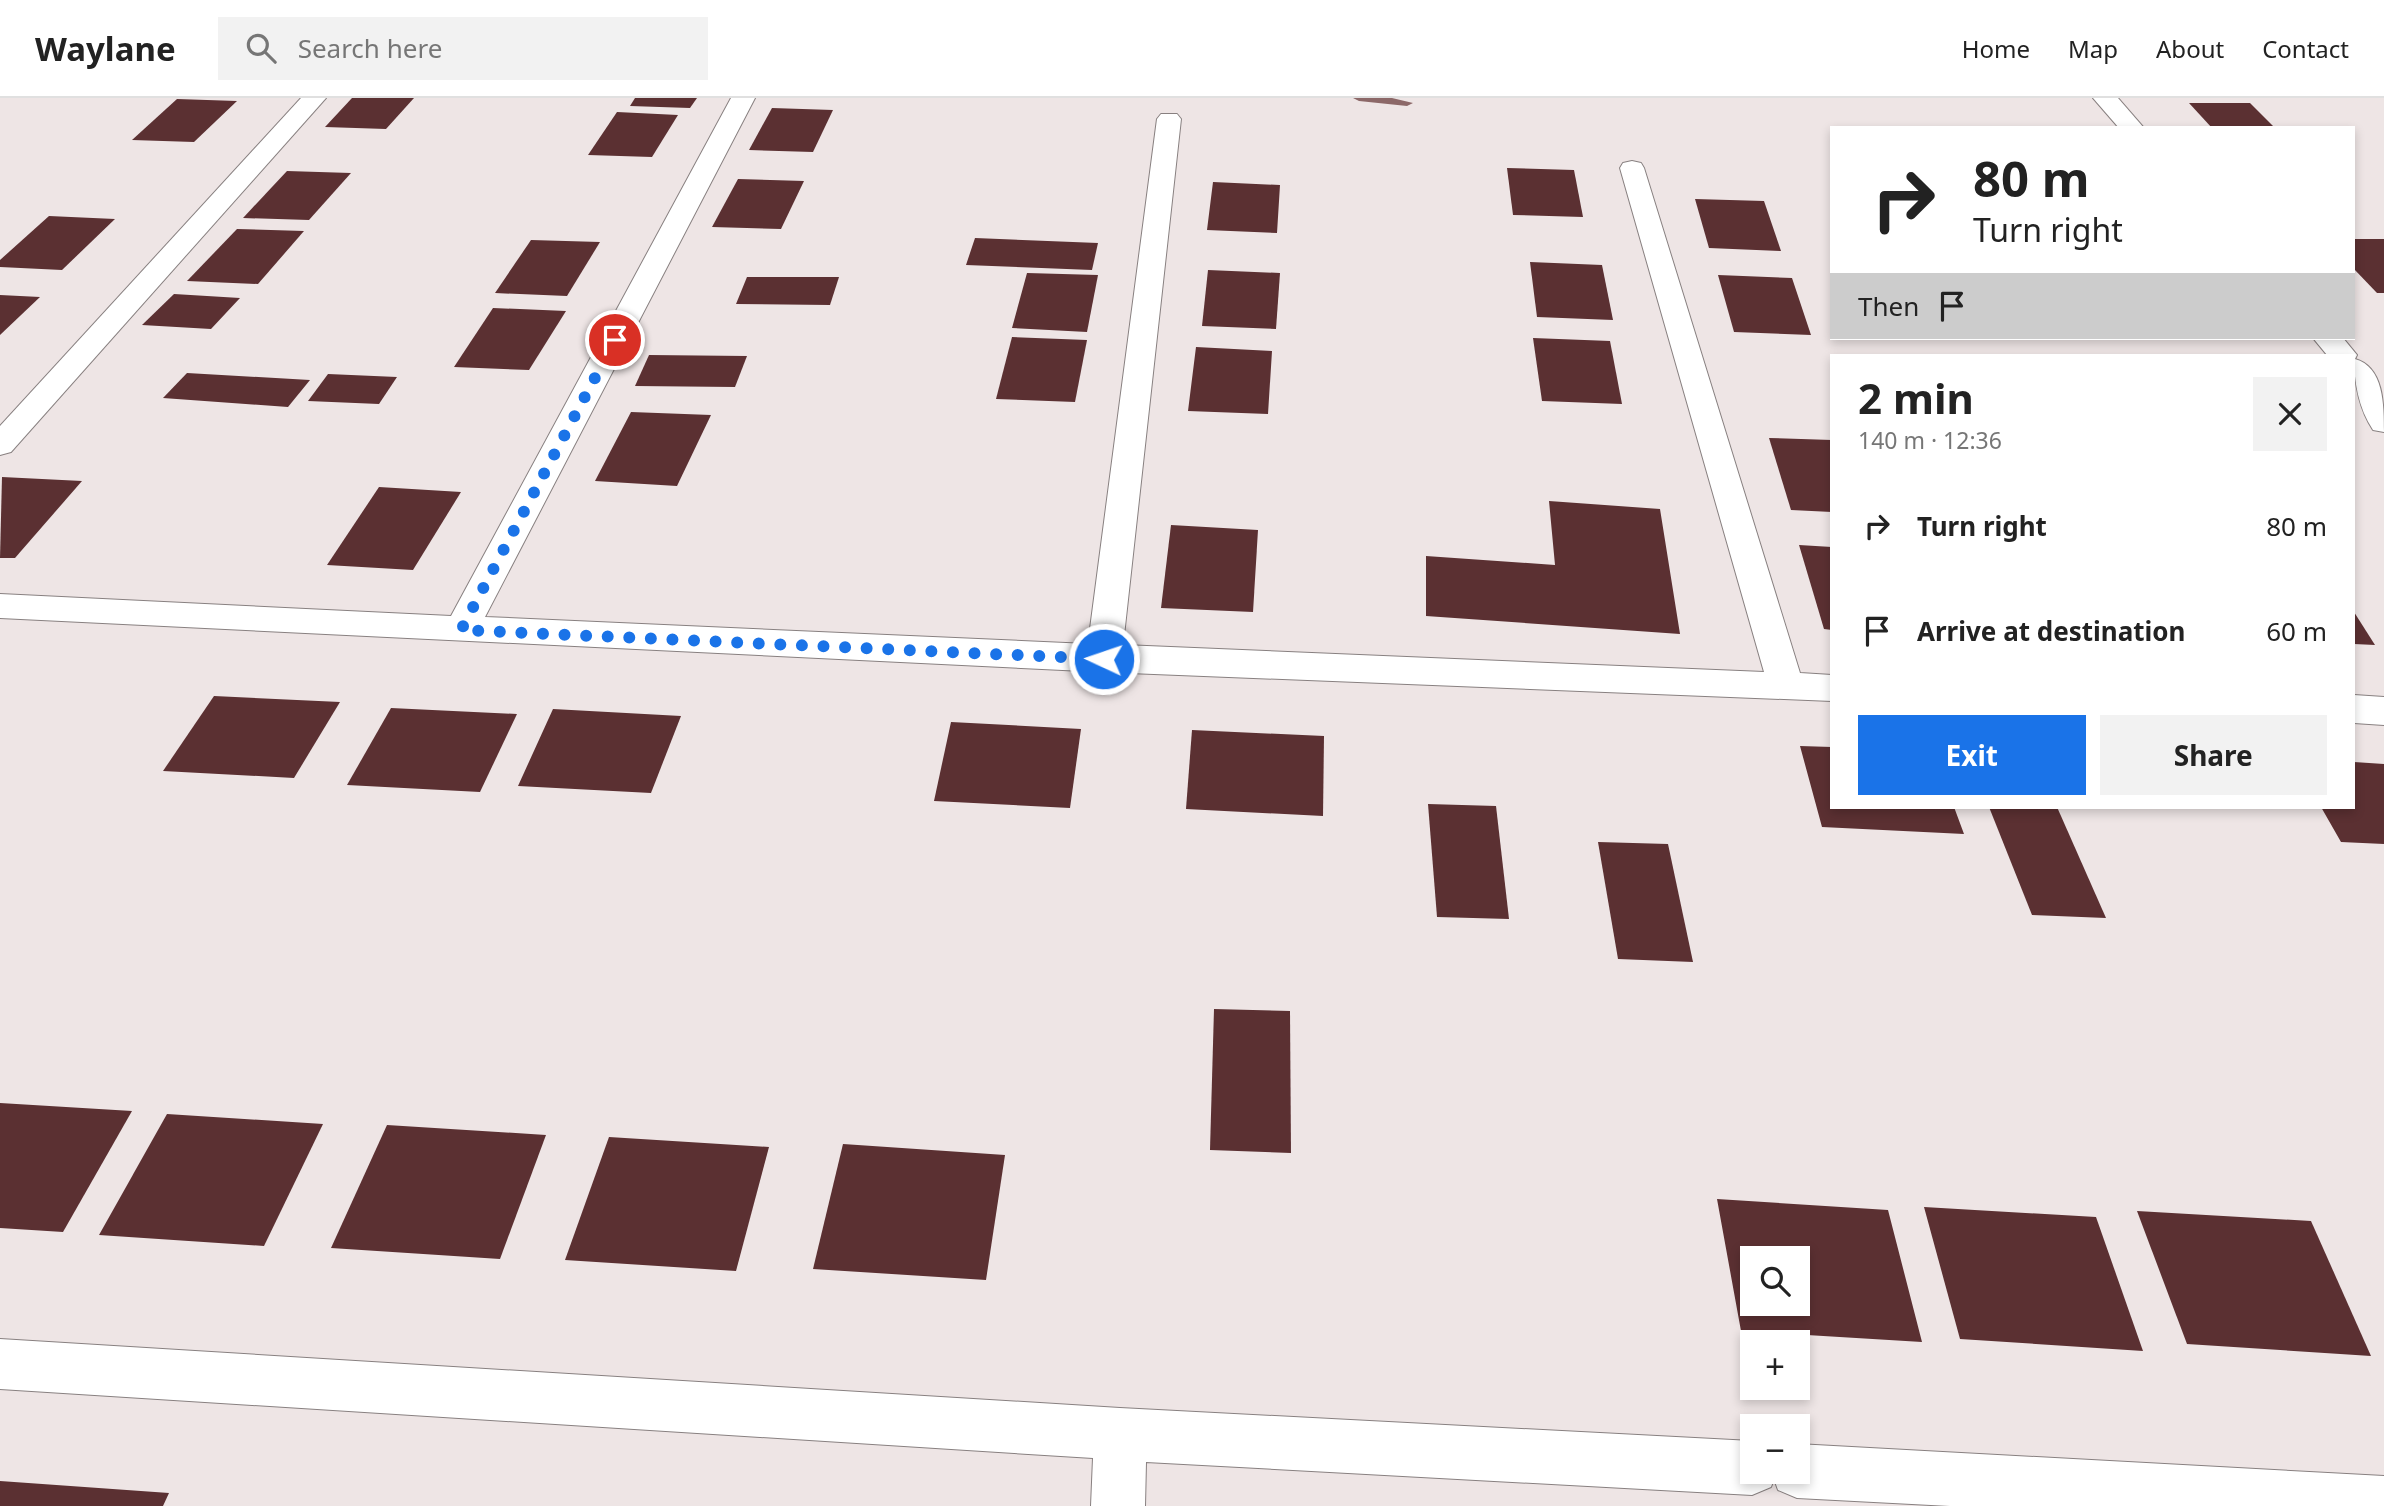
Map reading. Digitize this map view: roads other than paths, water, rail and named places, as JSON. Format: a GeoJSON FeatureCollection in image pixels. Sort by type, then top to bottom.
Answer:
{"type":"FeatureCollection","features":[{"type":"Feature","properties":{"kind":"street"},"geometry":{"type":"LineString","coordinates":[[0,445],[314,98]]}},
{"type":"Feature","properties":{"kind":"street"},"geometry":{"type":"LineString","coordinates":[[461,630],[743,98]]}},
{"type":"Feature","properties":{"kind":"street"},"geometry":{"type":"LineString","coordinates":[[2105,98],[2130,126]]}},
{"type":"Feature","properties":{"kind":"street"},"geometry":{"type":"LineString","coordinates":[[1104,659],[1169,119]]}},
{"type":"Feature","properties":{"kind":"street"},"geometry":{"type":"LineString","coordinates":[[1632,168],[1786,686]]}},
{"type":"Feature","properties":{"kind":"street"},"geometry":{"type":"LineString","coordinates":[[2329,340],[2342,354]]}},
{"type":"Feature","properties":{"kind":"street"},"geometry":{"type":"LineString","coordinates":[[2355,368],[2367,381],[2384,423]]}},
{"type":"Feature","properties":{"kind":"street"},"geometry":{"type":"LineString","coordinates":[[0,606],[1104,659],[1830,688]]}},
{"type":"Feature","properties":{"kind":"street"},"geometry":{"type":"LineString","coordinates":[[2355,709],[2384,711]]}},
{"type":"Feature","properties":{"kind":"street"},"geometry":{"type":"LineString","coordinates":[[0,1364],[1120,1434],[1740,1467]]}},
{"type":"Feature","properties":{"kind":"street"},"geometry":{"type":"LineString","coordinates":[[1118,1506],[1120,1434]]}},
{"type":"Feature","properties":{"kind":"street"},"geometry":{"type":"LineString","coordinates":[[1810,1472],[2384,1503]]}},
{"type":"Feature","properties":{"kind":"waterway"},"geometry":{"type":"LineString","coordinates":[[1359,98],[1407,103]]}}]}
